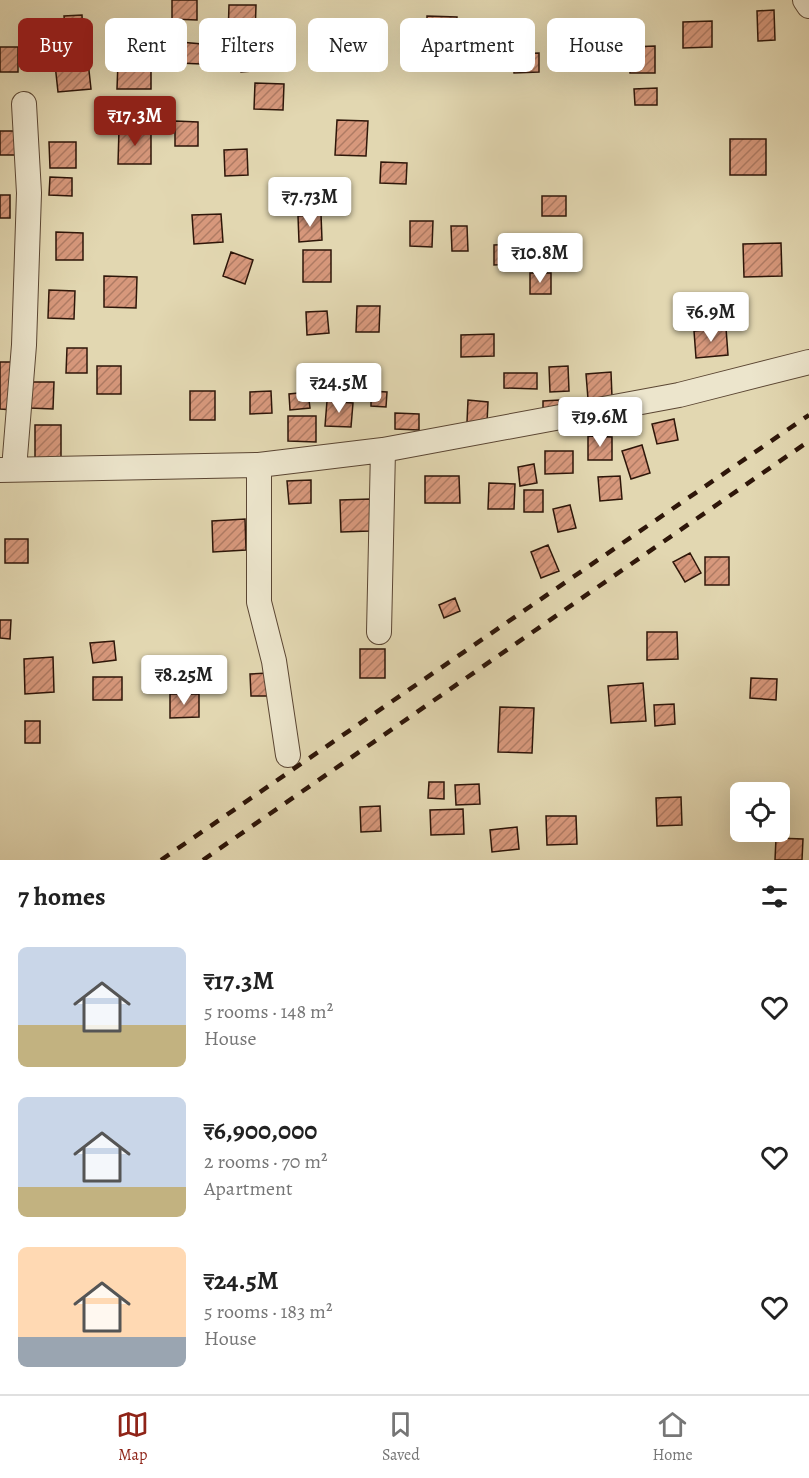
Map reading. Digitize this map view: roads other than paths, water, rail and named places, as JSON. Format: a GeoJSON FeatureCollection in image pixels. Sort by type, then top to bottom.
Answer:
{"type":"FeatureCollection","features":[{"type":"Feature","properties":{"kind":"street"},"geometry":{"type":"LineString","coordinates":[[805,0],[809,6]]}},
{"type":"Feature","properties":{"kind":"street"},"geometry":{"type":"LineString","coordinates":[[24,104],[29,205],[24,345],[7,469],[259,465],[383,450],[679,395],[809,362]]}},
{"type":"Feature","properties":{"kind":"street"},"geometry":{"type":"LineString","coordinates":[[379,632],[383,450]]}},
{"type":"Feature","properties":{"kind":"street"},"geometry":{"type":"LineString","coordinates":[[259,465],[259,602],[274,661],[288,755]]}},
{"type":"Feature","properties":{"kind":"railway"},"geometry":{"type":"LineString","coordinates":[[161,860],[809,415]]}},
{"type":"Feature","properties":{"kind":"railway"},"geometry":{"type":"LineString","coordinates":[[203,860],[809,441]]}}]}
